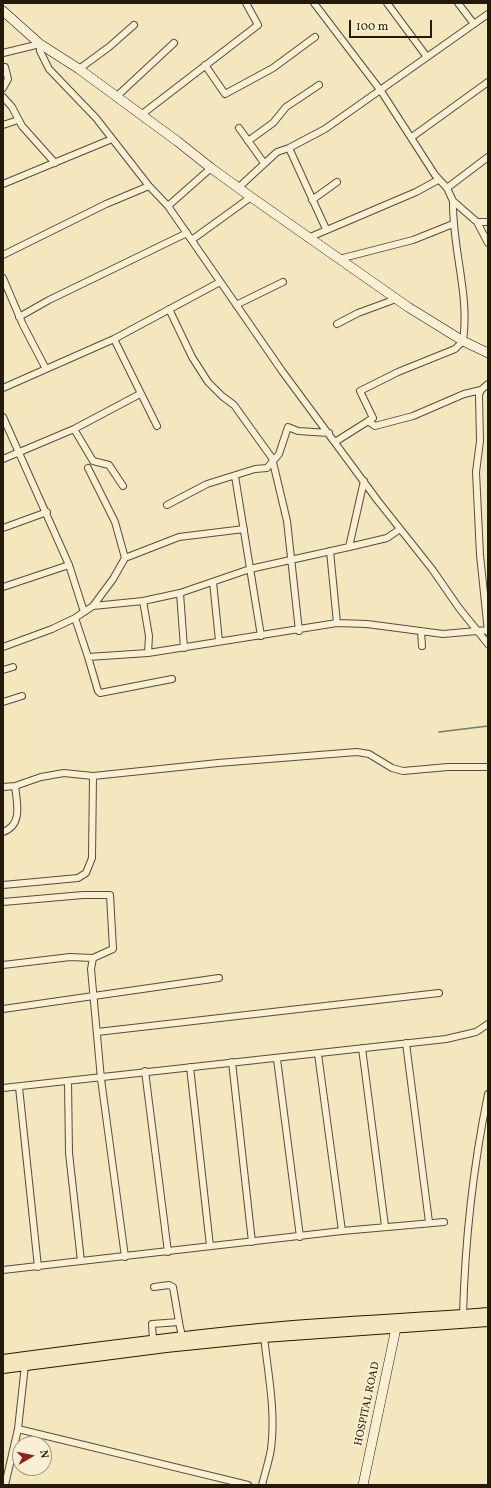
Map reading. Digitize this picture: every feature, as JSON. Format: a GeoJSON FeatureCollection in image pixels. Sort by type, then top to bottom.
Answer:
{"type":"FeatureCollection","features":[{"type":"Feature","properties":{"kind":"main road"},"geometry":{"type":"LineString","coordinates":[[3,1360],[182,1337],[396,1318],[488,1313]]}},
{"type":"Feature","properties":{"kind":"main road"},"geometry":{"type":"LineString","coordinates":[[3,1368],[264,1337],[488,1321]]}},
{"type":"Feature","properties":{"kind":"street"},"geometry":{"type":"LineString","coordinates":[[141,115],[258,25],[246,3]]}},
{"type":"Feature","properties":{"kind":"street"},"geometry":{"type":"LineString","coordinates":[[314,3],[381,91],[412,137],[438,180],[447,188],[453,202],[452,224],[464,313],[463,341],[455,349],[398,372],[360,391],[373,418],[336,442]]}},
{"type":"Feature","properties":{"kind":"street"},"geometry":{"type":"LineString","coordinates":[[387,3],[427,57]]}},
{"type":"Feature","properties":{"kind":"street"},"geometry":{"type":"LineString","coordinates":[[458,3],[474,24]]}},
{"type":"Feature","properties":{"kind":"street"},"geometry":{"type":"LineString","coordinates":[[3,11],[40,44],[79,69],[250,197],[308,238],[396,299],[463,341],[488,353]]}},
{"type":"Feature","properties":{"kind":"street"},"geometry":{"type":"LineString","coordinates":[[238,188],[280,150],[289,148],[325,129],[381,91],[488,14]]}},
{"type":"Feature","properties":{"kind":"street"},"geometry":{"type":"LineString","coordinates":[[79,69],[109,47],[134,24]]}},
{"type":"Feature","properties":{"kind":"street"},"geometry":{"type":"LineString","coordinates":[[205,65],[224,94],[273,68],[315,37]]}},
{"type":"Feature","properties":{"kind":"street"},"geometry":{"type":"LineString","coordinates":[[116,97],[174,43]]}},
{"type":"Feature","properties":{"kind":"street"},"geometry":{"type":"LineString","coordinates":[[3,53],[40,44]]}},
{"type":"Feature","properties":{"kind":"street"},"geometry":{"type":"LineString","coordinates":[[40,44],[42,56],[49,69],[96,118],[149,186],[168,206],[193,239],[220,282],[282,371],[488,644]]}},
{"type":"Feature","properties":{"kind":"street"},"geometry":{"type":"LineString","coordinates":[[3,88],[8,79],[5,67]]}},
{"type":"Feature","properties":{"kind":"street"},"geometry":{"type":"LineString","coordinates":[[412,137],[488,82]]}},
{"type":"Feature","properties":{"kind":"street"},"geometry":{"type":"LineString","coordinates":[[248,141],[273,123],[286,107],[319,86]]}},
{"type":"Feature","properties":{"kind":"street"},"geometry":{"type":"LineString","coordinates":[[3,97],[12,107],[18,120],[55,163]]}},
{"type":"Feature","properties":{"kind":"street"},"geometry":{"type":"LineString","coordinates":[[3,126],[18,120]]}},
{"type":"Feature","properties":{"kind":"street"},"geometry":{"type":"LineString","coordinates":[[239,128],[264,163]]}},
{"type":"Feature","properties":{"kind":"street"},"geometry":{"type":"LineString","coordinates":[[3,184],[112,139]]}},
{"type":"Feature","properties":{"kind":"street"},"geometry":{"type":"LineString","coordinates":[[289,148],[326,229]]}},
{"type":"Feature","properties":{"kind":"street"},"geometry":{"type":"LineString","coordinates":[[447,188],[488,157]]}},
{"type":"Feature","properties":{"kind":"street"},"geometry":{"type":"LineString","coordinates":[[168,206],[211,168]]}},
{"type":"Feature","properties":{"kind":"street"},"geometry":{"type":"LineString","coordinates":[[308,238],[326,229],[416,192],[438,180]]}},
{"type":"Feature","properties":{"kind":"street"},"geometry":{"type":"LineString","coordinates":[[312,200],[337,182]]}},
{"type":"Feature","properties":{"kind":"street"},"geometry":{"type":"LineString","coordinates":[[3,255],[106,204],[149,186]]}},
{"type":"Feature","properties":{"kind":"street"},"geometry":{"type":"LineString","coordinates":[[193,239],[250,197]]}},
{"type":"Feature","properties":{"kind":"street"},"geometry":{"type":"LineString","coordinates":[[453,202],[477,222],[488,243]]}},
{"type":"Feature","properties":{"kind":"street"},"geometry":{"type":"LineString","coordinates":[[477,222],[488,222]]}},
{"type":"Feature","properties":{"kind":"street"},"geometry":{"type":"LineString","coordinates":[[339,259],[413,240],[452,224]]}},
{"type":"Feature","properties":{"kind":"street"},"geometry":{"type":"LineString","coordinates":[[19,317],[49,300],[187,233]]}},
{"type":"Feature","properties":{"kind":"street"},"geometry":{"type":"LineString","coordinates":[[3,278],[19,317],[46,369]]}},
{"type":"Feature","properties":{"kind":"street"},"geometry":{"type":"LineString","coordinates":[[3,388],[114,339],[220,282]]}},
{"type":"Feature","properties":{"kind":"street"},"geometry":{"type":"LineString","coordinates":[[236,305],[283,282]]}},
{"type":"Feature","properties":{"kind":"street"},"geometry":{"type":"LineString","coordinates":[[337,324],[358,313],[396,299]]}},
{"type":"Feature","properties":{"kind":"street"},"geometry":{"type":"LineString","coordinates":[[169,309],[192,358],[208,382],[222,396],[234,405],[273,461],[287,521],[299,630]]}},
{"type":"Feature","properties":{"kind":"street"},"geometry":{"type":"LineString","coordinates":[[114,339],[157,426]]}},
{"type":"Feature","properties":{"kind":"street"},"geometry":{"type":"LineString","coordinates":[[368,421],[375,426],[413,416],[464,394],[481,390],[488,384]]}},
{"type":"Feature","properties":{"kind":"street"},"geometry":{"type":"LineString","coordinates":[[88,657],[148,653],[337,624],[367,624],[457,634],[488,631],[487,599],[480,555],[476,472],[480,441],[479,396],[481,390]]}},
{"type":"Feature","properties":{"kind":"street"},"geometry":{"type":"LineString","coordinates":[[3,460],[74,429],[140,394]]}},
{"type":"Feature","properties":{"kind":"street"},"geometry":{"type":"LineString","coordinates":[[3,417],[18,453],[47,512],[69,565],[84,612]]}},
{"type":"Feature","properties":{"kind":"street"},"geometry":{"type":"LineString","coordinates":[[168,505],[207,484],[255,469],[267,468],[279,454],[288,427],[298,431],[329,433]]}},
{"type":"Feature","properties":{"kind":"street"},"geometry":{"type":"LineString","coordinates":[[74,429],[93,461],[109,465],[123,486]]}},
{"type":"Feature","properties":{"kind":"street"},"geometry":{"type":"LineString","coordinates":[[88,468],[115,522],[125,558]]}},
{"type":"Feature","properties":{"kind":"street"},"geometry":{"type":"LineString","coordinates":[[234,476],[261,636]]}},
{"type":"Feature","properties":{"kind":"street"},"geometry":{"type":"LineString","coordinates":[[349,547],[364,481]]}},
{"type":"Feature","properties":{"kind":"street"},"geometry":{"type":"LineString","coordinates":[[3,528],[47,512]]}},
{"type":"Feature","properties":{"kind":"street"},"geometry":{"type":"LineString","coordinates":[[3,647],[52,629],[75,618],[93,606],[110,584],[125,558],[179,537],[244,529]]}},
{"type":"Feature","properties":{"kind":"street"},"geometry":{"type":"LineString","coordinates":[[93,606],[143,601],[180,593],[250,569],[387,538],[400,529]]}},
{"type":"Feature","properties":{"kind":"street"},"geometry":{"type":"LineString","coordinates":[[330,551],[337,624]]}},
{"type":"Feature","properties":{"kind":"street"},"geometry":{"type":"LineString","coordinates":[[3,587],[69,565]]}},
{"type":"Feature","properties":{"kind":"street"},"geometry":{"type":"LineString","coordinates":[[213,582],[219,641]]}},
{"type":"Feature","properties":{"kind":"street"},"geometry":{"type":"LineString","coordinates":[[180,593],[184,648]]}},
{"type":"Feature","properties":{"kind":"street"},"geometry":{"type":"LineString","coordinates":[[143,601],[148,631],[148,653]]}},
{"type":"Feature","properties":{"kind":"street"},"geometry":{"type":"LineString","coordinates":[[75,618],[98,691],[100,693],[172,679]]}},
{"type":"Feature","properties":{"kind":"street"},"geometry":{"type":"LineString","coordinates":[[421,630],[422,646]]}},
{"type":"Feature","properties":{"kind":"street"},"geometry":{"type":"LineString","coordinates":[[3,670],[13,667]]}},
{"type":"Feature","properties":{"kind":"street"},"geometry":{"type":"LineString","coordinates":[[3,702],[22,696]]}},
{"type":"Feature","properties":{"kind":"street"},"geometry":{"type":"LineString","coordinates":[[3,787],[15,786],[41,777],[64,773],[93,776],[218,763],[357,752],[369,754],[392,768],[403,771],[448,767],[488,767]]}},
{"type":"Feature","properties":{"kind":"street"},"geometry":{"type":"LineString","coordinates":[[3,885],[78,878],[86,873],[92,858],[93,776]]}},
{"type":"Feature","properties":{"kind":"street"},"geometry":{"type":"LineString","coordinates":[[3,832],[12,828],[17,818],[15,786]]}},
{"type":"Feature","properties":{"kind":"street"},"geometry":{"type":"LineString","coordinates":[[3,902],[110,894],[114,949],[93,958],[70,957],[3,965]]}},
{"type":"Feature","properties":{"kind":"street"},"geometry":{"type":"LineString","coordinates":[[93,958],[91,969],[101,1078],[125,1257]]}},
{"type":"Feature","properties":{"kind":"street"},"geometry":{"type":"LineString","coordinates":[[3,1009],[219,978]]}},
{"type":"Feature","properties":{"kind":"street"},"geometry":{"type":"LineString","coordinates":[[97,1032],[439,993]]}},
{"type":"Feature","properties":{"kind":"street"},"geometry":{"type":"LineString","coordinates":[[3,1088],[101,1078],[145,1071],[277,1059],[446,1039],[476,1032],[488,1024]]}},
{"type":"Feature","properties":{"kind":"street"},"geometry":{"type":"LineString","coordinates":[[406,1043],[429,1222]]}},
{"type":"Feature","properties":{"kind":"street"},"geometry":{"type":"LineString","coordinates":[[362,1048],[385,1226]]}},
{"type":"Feature","properties":{"kind":"street"},"geometry":{"type":"LineString","coordinates":[[318,1054],[342,1231]]}},
{"type":"Feature","properties":{"kind":"street"},"geometry":{"type":"LineString","coordinates":[[277,1059],[300,1237]]}},
{"type":"Feature","properties":{"kind":"street"},"geometry":{"type":"LineString","coordinates":[[232,1062],[252,1242]]}},
{"type":"Feature","properties":{"kind":"street"},"geometry":{"type":"LineString","coordinates":[[190,1067],[210,1246]]}},
{"type":"Feature","properties":{"kind":"street"},"geometry":{"type":"LineString","coordinates":[[145,1071],[168,1252]]}},
{"type":"Feature","properties":{"kind":"street"},"geometry":{"type":"LineString","coordinates":[[68,1081],[69,1153],[81,1261]]}},
{"type":"Feature","properties":{"kind":"street"},"geometry":{"type":"LineString","coordinates":[[20,1087],[38,1267]]}},
{"type":"Feature","properties":{"kind":"street"},"geometry":{"type":"LineString","coordinates":[[463,1315],[467,1235],[478,1148],[488,1094]]}},
{"type":"Feature","properties":{"kind":"street"},"geometry":{"type":"LineString","coordinates":[[3,1270],[300,1237],[385,1226],[444,1222]]}},
{"type":"Feature","properties":{"kind":"street"},"geometry":{"type":"LineString","coordinates":[[154,1287],[169,1285],[173,1287],[182,1337]]}},
{"type":"Feature","properties":{"kind":"street"},"geometry":{"type":"LineString","coordinates":[[153,1340],[152,1324],[179,1322]]}},
{"type":"Feature","properties":{"kind":"street","name":"HOSPITAL ROAD"},"geometry":{"type":"LineString","coordinates":[[363,1485],[396,1328]]}},
{"type":"Feature","properties":{"kind":"street"},"geometry":{"type":"LineString","coordinates":[[262,1485],[271,1450],[272,1435],[271,1403],[264,1337]]}},
{"type":"Feature","properties":{"kind":"street"},"geometry":{"type":"LineString","coordinates":[[5,1485],[18,1429],[25,1365]]}},
{"type":"Feature","properties":{"kind":"street"},"geometry":{"type":"LineString","coordinates":[[18,1429],[248,1485]]}},
{"type":"Feature","properties":{"kind":"waterway"},"geometry":{"type":"LineString","coordinates":[[439,732],[488,726]]}}]}
